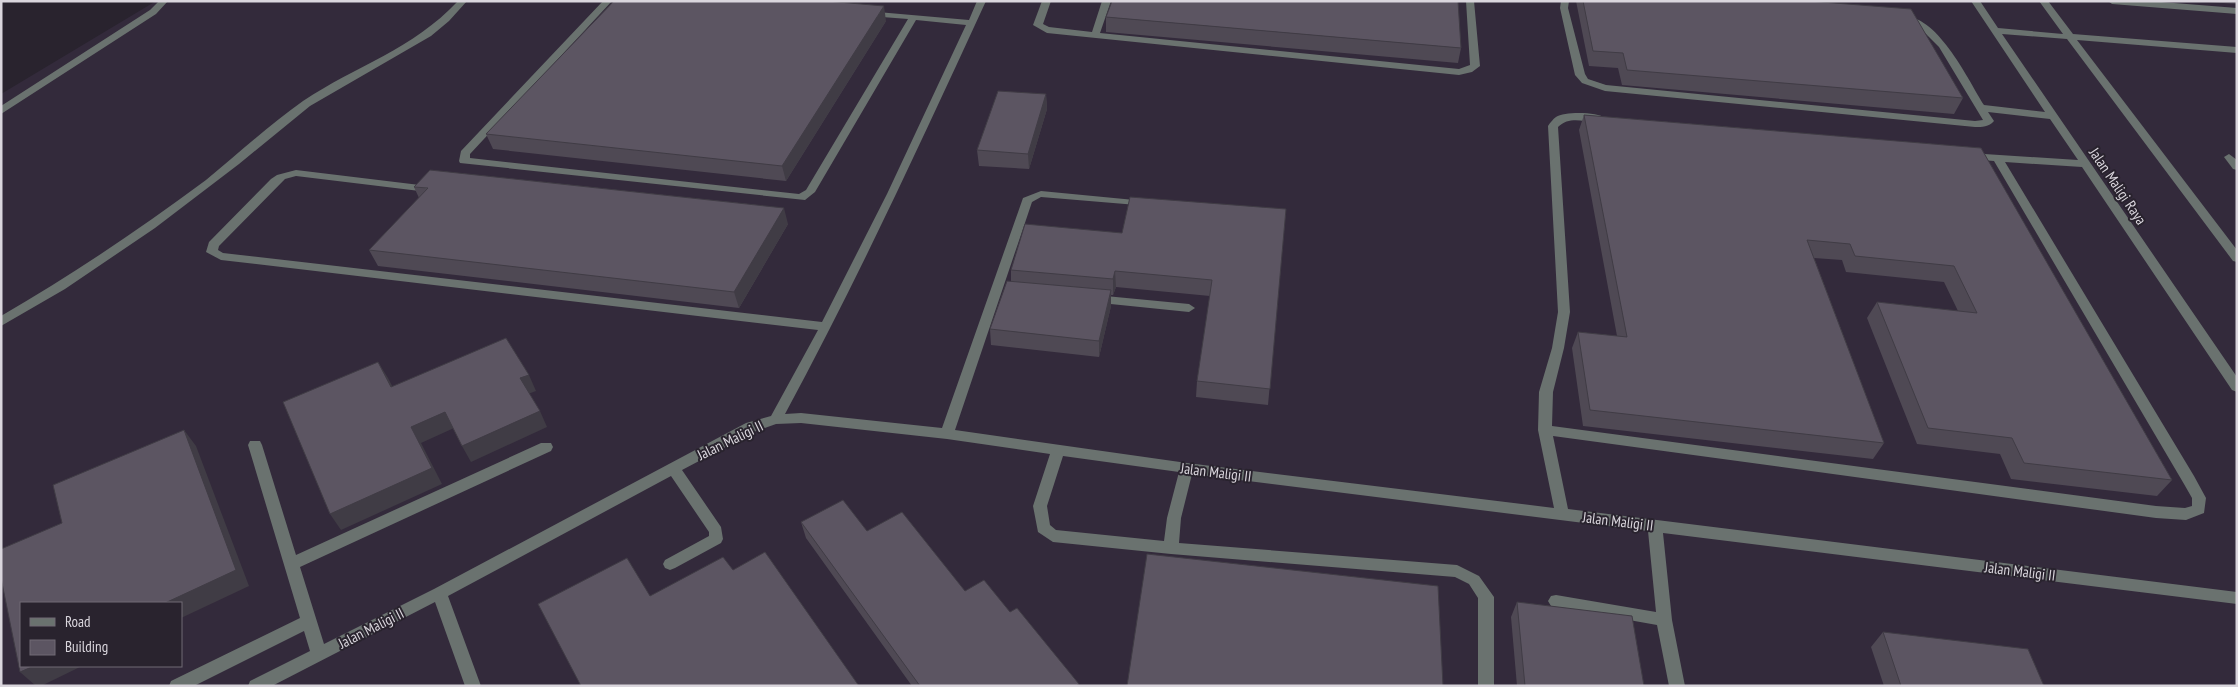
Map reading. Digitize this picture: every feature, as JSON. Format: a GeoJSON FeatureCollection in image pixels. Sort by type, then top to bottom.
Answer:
{"type":"FeatureCollection","features":[{"type":"Feature","properties":{"kind":"street"},"geometry":{"type":"LineString","coordinates":[[1,111],[153,12],[164,1]]}},
{"type":"Feature","properties":{"kind":"street"},"geometry":{"type":"LineString","coordinates":[[1,322],[52,292],[182,202],[307,104],[353,76],[411,47],[438,28],[463,1]]}},
{"type":"Feature","properties":{"kind":"street"},"geometry":{"type":"LineString","coordinates":[[608,1],[465,154],[464,161],[801,198],[810,192],[913,18]]}},
{"type":"Feature","properties":{"kind":"street"},"geometry":{"type":"LineString","coordinates":[[776,419],[826,327],[892,194],[982,1]]}},
{"type":"Feature","properties":{"kind":"street"},"geometry":{"type":"LineString","coordinates":[[1047,1],[1038,23],[1039,28],[1460,72],[1475,66],[1470,1]]}},
{"type":"Feature","properties":{"kind":"street"},"geometry":{"type":"LineString","coordinates":[[1096,34],[1107,1]]}},
{"type":"Feature","properties":{"kind":"street"},"geometry":{"type":"LineString","coordinates":[[1565,1],[1564,8],[1580,76],[1585,81],[1605,88],[1975,124],[1984,124],[1989,121],[1943,45],[1931,32],[1915,21],[1893,17]]}},
{"type":"Feature","properties":{"kind":"street","name":"Jalan Maligi Raya"},"geometry":{"type":"LineString","coordinates":[[1975,1],[2051,116],[2086,164],[2237,387]]}},
{"type":"Feature","properties":{"kind":"street"},"geometry":{"type":"LineString","coordinates":[[2043,1],[2237,258]]}},
{"type":"Feature","properties":{"kind":"street"},"geometry":{"type":"LineString","coordinates":[[2112,1],[2237,11]]}},
{"type":"Feature","properties":{"kind":"street"},"geometry":{"type":"LineString","coordinates":[[855,11],[971,23]]}},
{"type":"Feature","properties":{"kind":"street"},"geometry":{"type":"LineString","coordinates":[[1995,32],[2237,50]]}},
{"type":"Feature","properties":{"kind":"street"},"geometry":{"type":"LineString","coordinates":[[1982,108],[2051,116]]}},
{"type":"Feature","properties":{"kind":"street"},"geometry":{"type":"LineString","coordinates":[[1562,514],[1545,430],[1546,392],[1558,348],[1564,312],[1553,126],[1561,118],[1579,116],[1608,119]]}},
{"type":"Feature","properties":{"kind":"street"},"geometry":{"type":"LineString","coordinates":[[1959,155],[2086,164]]}},
{"type":"Feature","properties":{"kind":"street"},"geometry":{"type":"LineString","coordinates":[[2229,158],[2237,166]]}},
{"type":"Feature","properties":{"kind":"street"},"geometry":{"type":"LineString","coordinates":[[1545,430],[2156,512],[2186,514],[2199,509],[2199,498],[2189,480],[1998,159]]}},
{"type":"Feature","properties":{"kind":"street"},"geometry":{"type":"LineString","coordinates":[[428,189],[296,173],[289,174],[275,181],[213,245],[212,252],[221,256],[826,327]]}},
{"type":"Feature","properties":{"kind":"street"},"geometry":{"type":"LineString","coordinates":[[947,434],[1000,291],[1023,207],[1033,196],[1042,194],[1159,206]]}},
{"type":"Feature","properties":{"kind":"street"},"geometry":{"type":"LineString","coordinates":[[1082,298],[1189,308]]}},
{"type":"Feature","properties":{"kind":"street","name":"Jalan Maligi II"},"geometry":{"type":"LineString","coordinates":[[256,686],[438,593],[751,427],[776,419],[801,418],[947,434],[1187,468],[2237,598]]}},
{"type":"Feature","properties":{"kind":"street"},"geometry":{"type":"LineString","coordinates":[[255,444],[319,654]]}},
{"type":"Feature","properties":{"kind":"street"},"geometry":{"type":"LineString","coordinates":[[292,564],[546,447]]}},
{"type":"Feature","properties":{"kind":"street"},"geometry":{"type":"LineString","coordinates":[[1058,451],[1040,506],[1043,528],[1053,536],[1171,548],[1457,570],[1474,580],[1486,597],[1486,686]]}},
{"type":"Feature","properties":{"kind":"street"},"geometry":{"type":"LineString","coordinates":[[670,564],[716,539],[716,531],[673,468]]}},
{"type":"Feature","properties":{"kind":"street"},"geometry":{"type":"LineString","coordinates":[[1171,548],[1174,518],[1187,468]]}},
{"type":"Feature","properties":{"kind":"street"},"geometry":{"type":"LineString","coordinates":[[1655,525],[1664,620],[1677,686]]}},
{"type":"Feature","properties":{"kind":"street"},"geometry":{"type":"LineString","coordinates":[[438,593],[473,686]]}},
{"type":"Feature","properties":{"kind":"street"},"geometry":{"type":"LineString","coordinates":[[1556,601],[1664,620]]}},
{"type":"Feature","properties":{"kind":"street"},"geometry":{"type":"LineString","coordinates":[[177,686],[310,620]]}},
{"type":"Feature","properties":{"kind":"shaded area"},"geometry":{"type":"Polygon","coordinates":[[[156,1],[2237,1],[2237,686],[1,686],[1,94],[156,1]]]}},
{"type":"Feature","properties":{"kind":"building"},"geometry":{"type":"Polygon","coordinates":[[[614,1],[827,1],[884,6],[782,166],[486,134],[614,1]]]}},
{"type":"Feature","properties":{"kind":"building"},"geometry":{"type":"Polygon","coordinates":[[[1112,1],[1458,1],[1461,48],[1106,17],[1112,1]]]}},
{"type":"Feature","properties":{"kind":"building"},"geometry":{"type":"Polygon","coordinates":[[[1583,1],[1809,1],[1911,9],[1963,98],[1627,70],[1623,53],[1593,51],[1583,1]]]}},
{"type":"Feature","properties":{"kind":"building"},"geometry":{"type":"Polygon","coordinates":[[[998,91],[1046,94],[1028,154],[977,150],[998,91]]]}},
{"type":"Feature","properties":{"kind":"building"},"geometry":{"type":"Polygon","coordinates":[[[1584,115],[1981,148],[2172,480],[2024,463],[2012,438],[1928,428],[1877,302],[1977,313],[1954,266],[1855,256],[1850,244],[1807,240],[1884,443],[1590,410],[1578,332],[1627,337],[1584,115]]]}},
{"type":"Feature","properties":{"kind":"building"},"geometry":{"type":"Polygon","coordinates":[[[430,170],[784,208],[734,292],[369,250],[428,188],[414,187],[430,170]]]}},
{"type":"Feature","properties":{"kind":"building"},"geometry":{"type":"Polygon","coordinates":[[[1130,197],[1286,209],[1270,389],[1197,381],[1212,280],[1115,271],[1113,279],[1011,270],[1025,224],[1122,233],[1130,197]]]}},
{"type":"Feature","properties":{"kind":"building"},"geometry":{"type":"Polygon","coordinates":[[[1007,281],[1111,290],[1099,341],[990,329],[1007,281]]]}},
{"type":"Feature","properties":{"kind":"building"},"geometry":{"type":"Polygon","coordinates":[[[506,338],[529,375],[520,378],[540,411],[462,446],[445,412],[411,427],[432,468],[330,514],[283,402],[378,362],[391,387],[506,338]]]}},
{"type":"Feature","properties":{"kind":"building"},"geometry":{"type":"Polygon","coordinates":[[[184,430],[236,570],[167,602],[20,602],[20,667],[32,667],[20,672],[1,578],[1,549],[62,523],[53,485],[184,430]]]}},
{"type":"Feature","properties":{"kind":"building"},"geometry":{"type":"Polygon","coordinates":[[[843,500],[867,531],[902,512],[965,591],[984,580],[1010,612],[1017,608],[1079,684],[1076,686],[920,686],[801,522],[843,500]]]}},
{"type":"Feature","properties":{"kind":"building"},"geometry":{"type":"Polygon","coordinates":[[[765,552],[859,686],[581,686],[538,604],[627,558],[650,596],[723,557],[733,570],[765,552]]]}},
{"type":"Feature","properties":{"kind":"building"},"geometry":{"type":"Polygon","coordinates":[[[1147,554],[1438,586],[1443,686],[1127,686],[1147,554]]]}},
{"type":"Feature","properties":{"kind":"building"},"geometry":{"type":"Polygon","coordinates":[[[1517,602],[1632,616],[1644,686],[1525,686],[1517,602]]]}},
{"type":"Feature","properties":{"kind":"building"},"geometry":{"type":"Polygon","coordinates":[[[1883,632],[2028,649],[2044,686],[1901,686],[1883,632]]]}}]}
